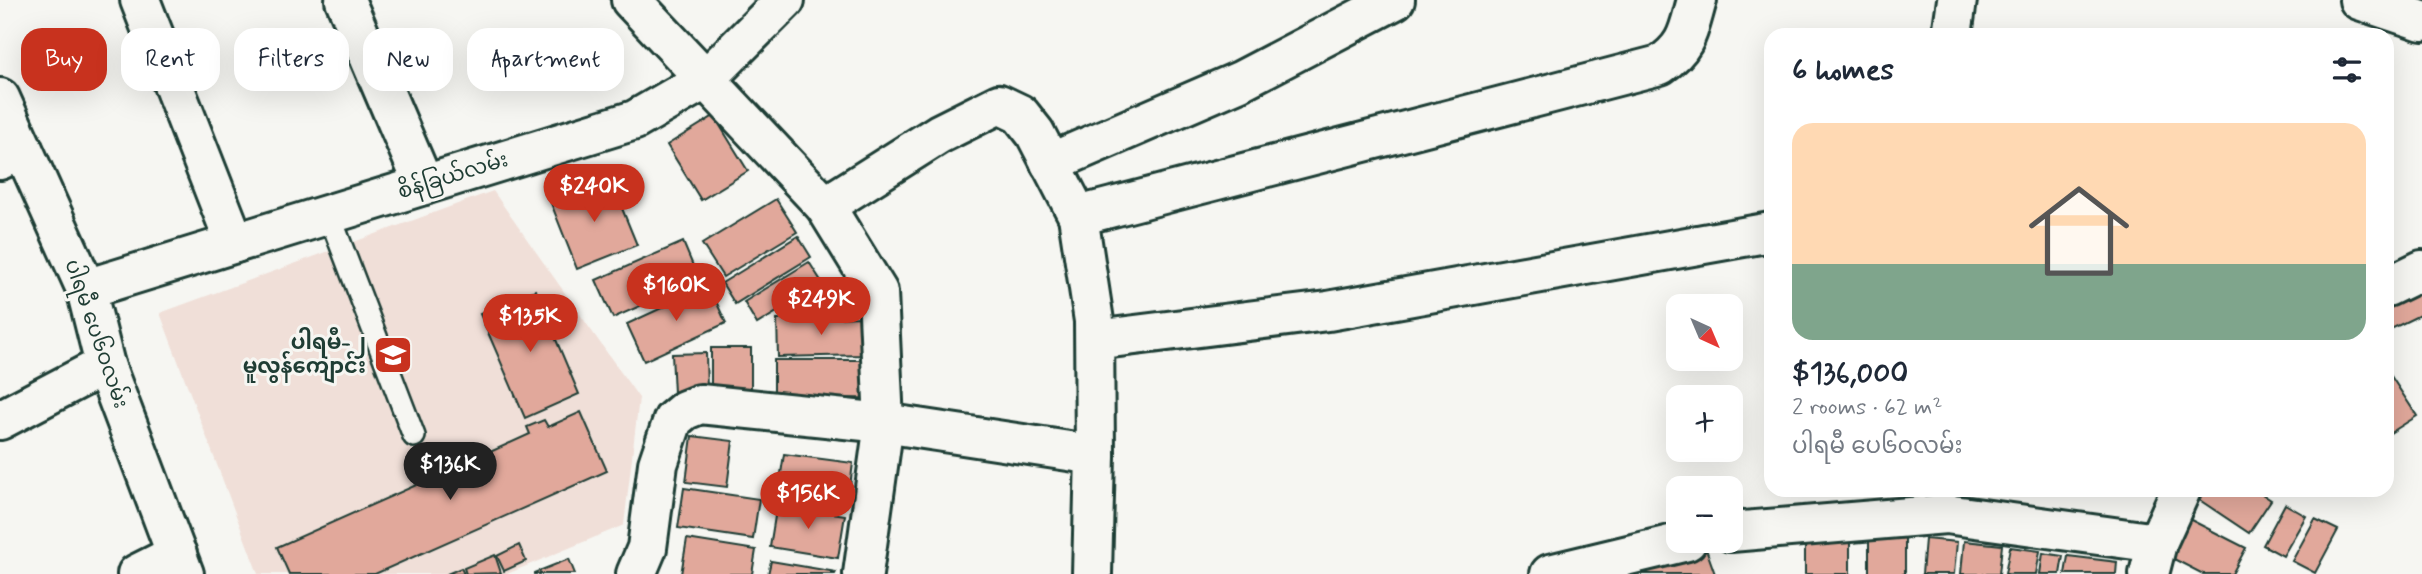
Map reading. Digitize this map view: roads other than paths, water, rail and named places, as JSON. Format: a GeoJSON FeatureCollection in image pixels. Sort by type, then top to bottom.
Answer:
{"type":"FeatureCollection","features":[{"type":"Feature","properties":{"kind":"street"},"geometry":{"type":"LineString","coordinates":[[140,0],[235,243]]}},
{"type":"Feature","properties":{"kind":"street"},"geometry":{"type":"LineString","coordinates":[[345,0],[424,185]]}},
{"type":"Feature","properties":{"kind":"street"},"geometry":{"type":"LineString","coordinates":[[631,0],[825,206],[878,292],[884,423],[863,574]]}},
{"type":"Feature","properties":{"kind":"street","name":"စိန်ခြယ်လမ်း"},"geometry":{"type":"LineString","coordinates":[[86,289],[635,120],[706,79],[785,0]]}},
{"type":"Feature","properties":{"kind":"street"},"geometry":{"type":"LineString","coordinates":[[1050,163],[1240,80],[1395,0]]}},
{"type":"Feature","properties":{"kind":"street"},"geometry":{"type":"LineString","coordinates":[[1078,216],[1660,65],[1675,55],[1686,40],[1697,0]]}},
{"type":"Feature","properties":{"kind":"street"},"geometry":{"type":"LineString","coordinates":[[1953,28],[1957,0]]}},
{"type":"Feature","properties":{"kind":"street"},"geometry":{"type":"LineString","coordinates":[[2359,0],[2422,21]]}},
{"type":"Feature","properties":{"kind":"street","name":"ပါရမီ ပေ၆ဝလမ်း"},"geometry":{"type":"LineString","coordinates":[[0,98],[11,153],[86,289],[105,365],[180,564]]}},
{"type":"Feature","properties":{"kind":"street"},"geometry":{"type":"LineString","coordinates":[[825,206],[939,134],[999,104],[1020,114],[1035,133],[1078,216],[1094,321],[1096,455],[1092,574]]}},
{"type":"Feature","properties":{"kind":"street"},"geometry":{"type":"LineString","coordinates":[[1095,340],[1328,312],[1764,233]]}},
{"type":"Feature","properties":{"kind":"street"},"geometry":{"type":"LineString","coordinates":[[2394,284],[2422,270]]}},
{"type":"Feature","properties":{"kind":"street"},"geometry":{"type":"LineString","coordinates":[[0,420],[105,365]]}},
{"type":"Feature","properties":{"kind":"street"},"geometry":{"type":"LineString","coordinates":[[636,574],[647,548],[658,464],[673,420],[685,410],[700,404],[884,423],[1096,455]]}},
{"type":"Feature","properties":{"kind":"street"},"geometry":{"type":"LineString","coordinates":[[1743,530],[1946,514],[2153,559],[2178,497]]}},
{"type":"Feature","properties":{"kind":"street"},"geometry":{"type":"LineString","coordinates":[[1550,574],[1666,546]]}},
{"type":"Feature","properties":{"kind":"street"},"geometry":{"type":"LineString","coordinates":[[137,574],[180,564]]}},
{"type":"Feature","properties":{"kind":"lane"},"geometry":{"type":"LineString","coordinates":[[330,214],[414,436]]}},
{"type":"Feature","properties":{"kind":"place","name":"ပါရမီ-၂ မူလွန်ကျောင်း"},"geometry":{"type":"Point","coordinates":[393,355]}}]}
